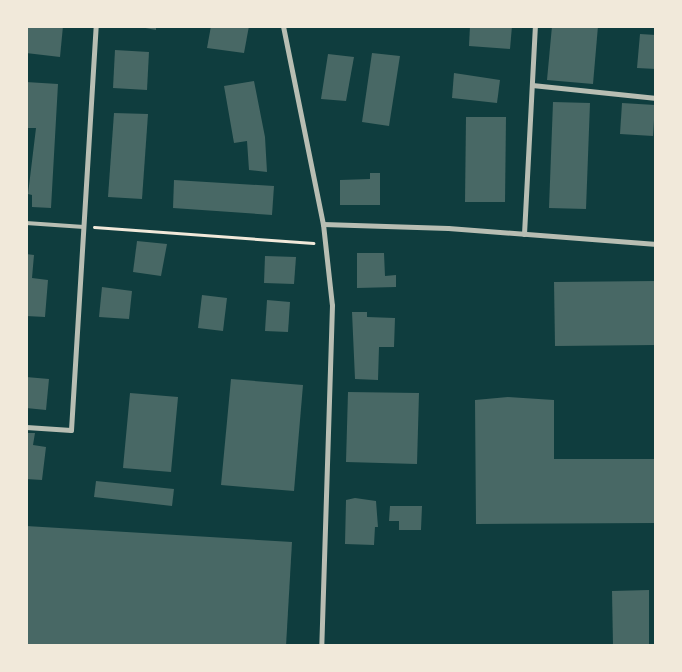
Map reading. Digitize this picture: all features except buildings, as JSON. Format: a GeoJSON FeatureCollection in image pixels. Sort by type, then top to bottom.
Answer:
{"type":"FeatureCollection","features":[{"type":"Feature","properties":{"kind":"street"},"geometry":{"type":"LineString","coordinates":[[26,427],[71,430],[96,26]]}},
{"type":"Feature","properties":{"kind":"street"},"geometry":{"type":"LineString","coordinates":[[284,26],[323,224],[332,304],[321,646]]}},
{"type":"Feature","properties":{"kind":"street"},"geometry":{"type":"LineString","coordinates":[[524,234],[535,26]]}},
{"type":"Feature","properties":{"kind":"street"},"geometry":{"type":"LineString","coordinates":[[532,85],[656,98]]}},
{"type":"Feature","properties":{"kind":"street"},"geometry":{"type":"LineString","coordinates":[[323,224],[524,234],[656,244]]}},
{"type":"Feature","properties":{"kind":"lane"},"geometry":{"type":"LineString","coordinates":[[26,223],[84,227]]}},
{"type":"Feature","properties":{"kind":"path"},"geometry":{"type":"LineString","coordinates":[[84,227],[325,243]]}}]}
